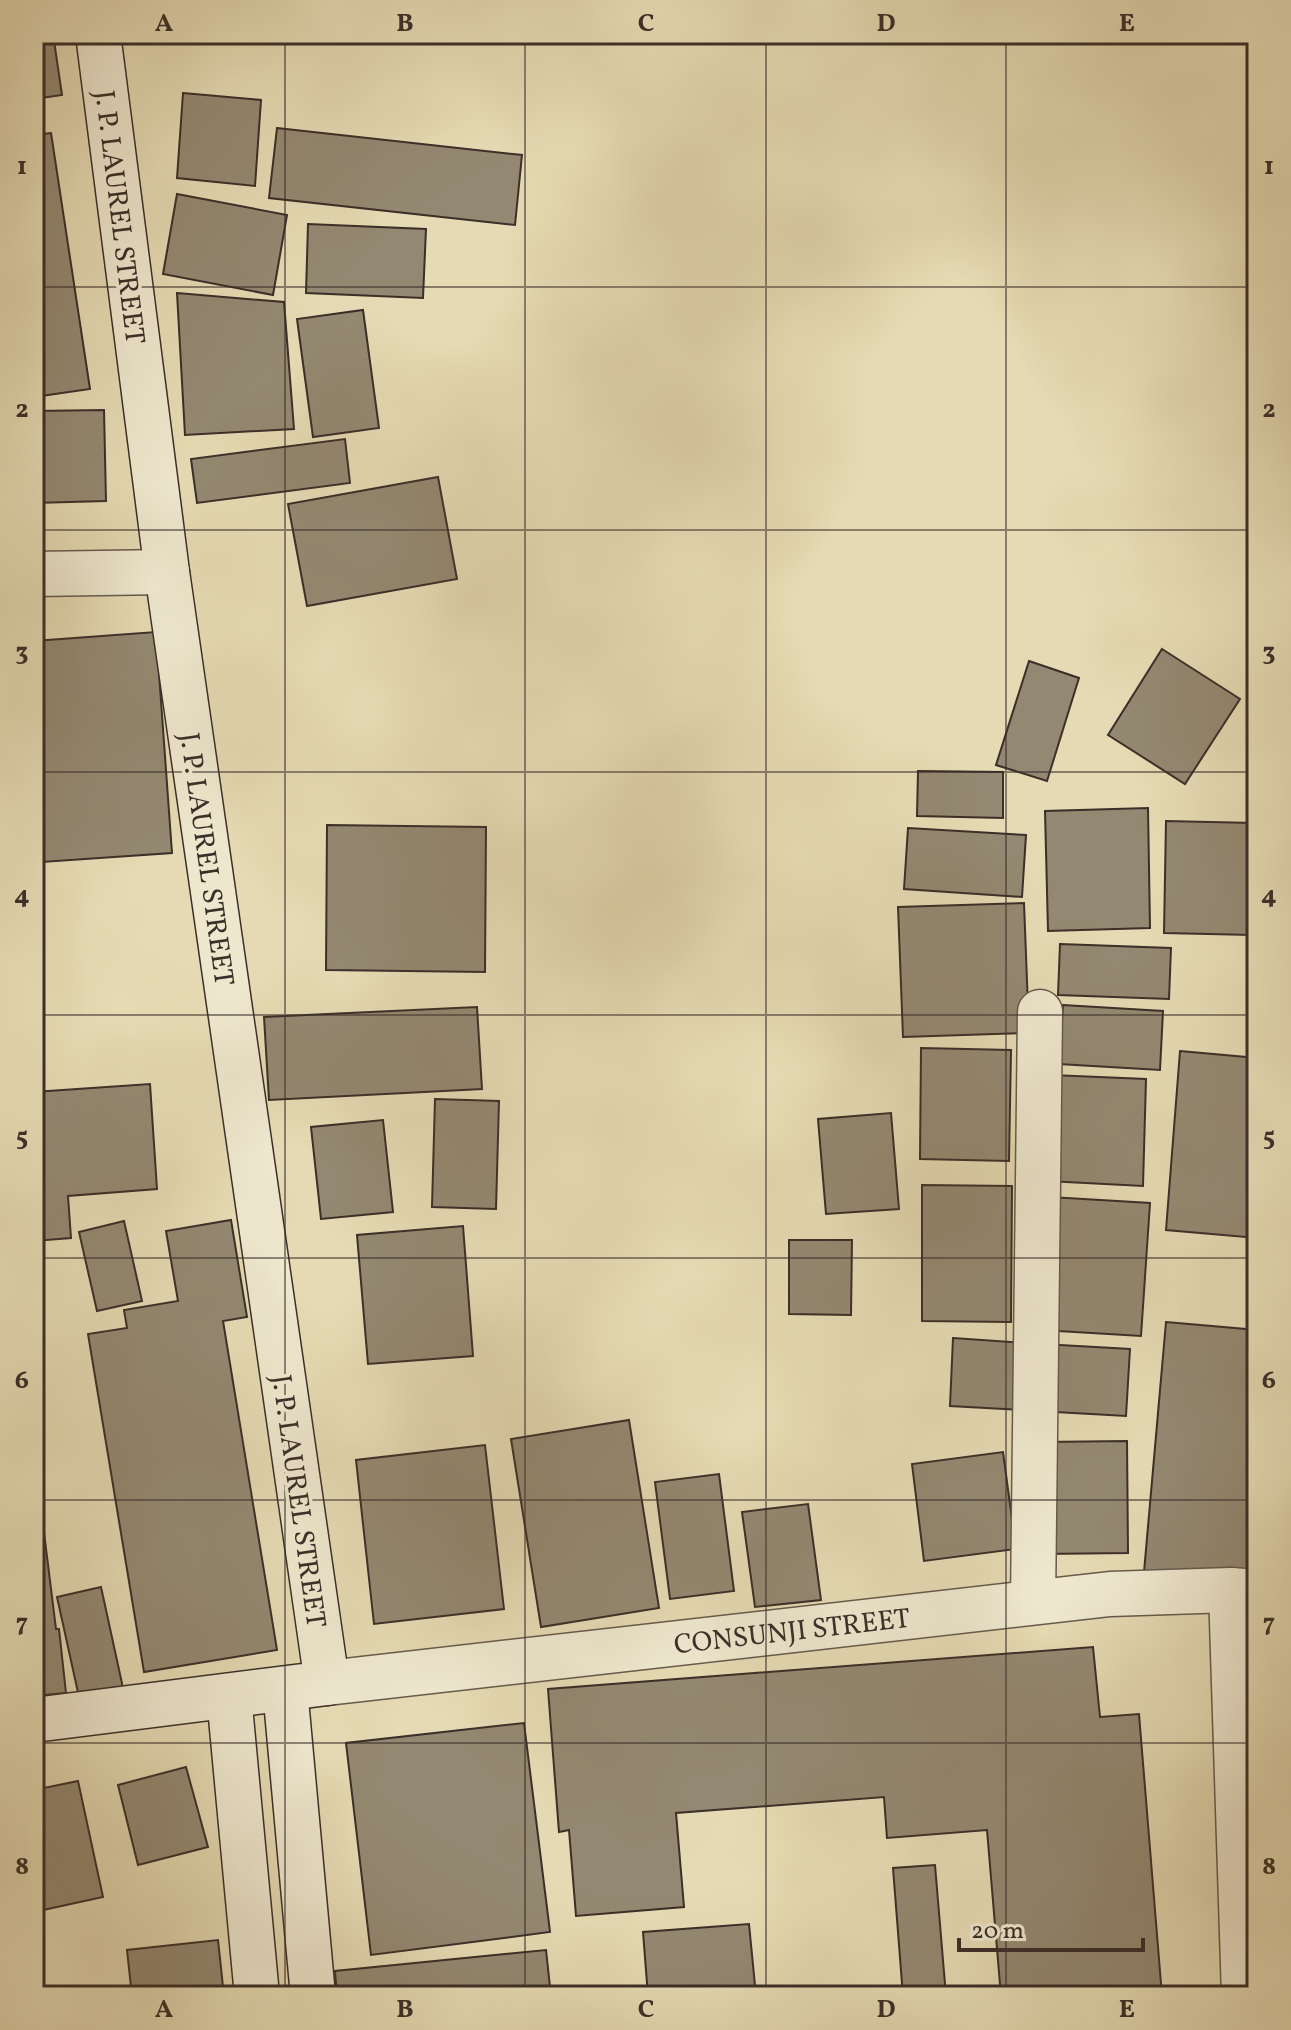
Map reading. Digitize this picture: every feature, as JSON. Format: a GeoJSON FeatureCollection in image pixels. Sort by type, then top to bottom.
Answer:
{"type":"FeatureCollection","features":[{"type":"Feature","properties":{"kind":"main road","name":"J. P. LAUREL STREET"},"geometry":{"type":"LineString","coordinates":[[98,34],[306,1686],[313,1996]]}},
{"type":"Feature","properties":{"kind":"main road"},"geometry":{"type":"LineString","coordinates":[[34,574],[167,572]]}},
{"type":"Feature","properties":{"kind":"main road"},"geometry":{"type":"LineString","coordinates":[[1033,1602],[1040,1012]]}},
{"type":"Feature","properties":{"kind":"main road"},"geometry":{"type":"LineString","coordinates":[[1244,1591],[1244,1996]]}},
{"type":"Feature","properties":{"kind":"main road","name":"CONSUNJI STREET"},"geometry":{"type":"LineString","coordinates":[[34,1720],[1033,1602],[1110,1594],[1244,1591]]}},
{"type":"Feature","properties":{"kind":"main road"},"geometry":{"type":"LineString","coordinates":[[229,1696],[257,1996]]}},
{"type":"Feature","properties":{"kind":"building"},"geometry":{"type":"Polygon","coordinates":[[[34,34],[53,34],[62,95],[34,99],[34,34]]]}},
{"type":"Feature","properties":{"kind":"building"},"geometry":{"type":"Polygon","coordinates":[[[183,93],[261,100],[255,186],[177,178],[183,93]]]}},
{"type":"Feature","properties":{"kind":"building"},"geometry":{"type":"Polygon","coordinates":[[[277,128],[522,155],[515,225],[269,198],[277,128]]]}},
{"type":"Feature","properties":{"kind":"building"},"geometry":{"type":"Polygon","coordinates":[[[51,133],[90,389],[34,397],[34,135],[51,133]]]}},
{"type":"Feature","properties":{"kind":"building"},"geometry":{"type":"Polygon","coordinates":[[[177,194],[287,215],[273,295],[163,274],[177,194]]]}},
{"type":"Feature","properties":{"kind":"building"},"geometry":{"type":"Polygon","coordinates":[[[308,224],[426,229],[423,298],[306,293],[308,224]]]}},
{"type":"Feature","properties":{"kind":"building"},"geometry":{"type":"Polygon","coordinates":[[[177,293],[284,302],[294,429],[185,435],[177,293]]]}},
{"type":"Feature","properties":{"kind":"building"},"geometry":{"type":"Polygon","coordinates":[[[363,310],[379,428],[313,437],[297,319],[363,310]]]}},
{"type":"Feature","properties":{"kind":"building"},"geometry":{"type":"Polygon","coordinates":[[[104,410],[106,501],[34,503],[34,411],[104,410]]]}},
{"type":"Feature","properties":{"kind":"building"},"geometry":{"type":"Polygon","coordinates":[[[345,439],[350,483],[197,503],[191,459],[345,439]]]}},
{"type":"Feature","properties":{"kind":"building"},"geometry":{"type":"Polygon","coordinates":[[[438,477],[457,579],[307,606],[288,504],[438,477]]]}},
{"type":"Feature","properties":{"kind":"building"},"geometry":{"type":"Polygon","coordinates":[[[156,632],[172,853],[42,862],[34,761],[34,641],[156,632]]]}},
{"type":"Feature","properties":{"kind":"building"},"geometry":{"type":"Polygon","coordinates":[[[1162,649],[1240,699],[1185,784],[1108,735],[1162,649]]]}},
{"type":"Feature","properties":{"kind":"building"},"geometry":{"type":"Polygon","coordinates":[[[1029,661],[1079,678],[1047,781],[996,765],[1029,661]]]}},
{"type":"Feature","properties":{"kind":"building"},"geometry":{"type":"Polygon","coordinates":[[[918,771],[1003,772],[1003,818],[917,816],[918,771]]]}},
{"type":"Feature","properties":{"kind":"building"},"geometry":{"type":"Polygon","coordinates":[[[1148,808],[1150,928],[1048,931],[1045,811],[1148,808]]]}},
{"type":"Feature","properties":{"kind":"building"},"geometry":{"type":"Polygon","coordinates":[[[1166,821],[1254,823],[1252,935],[1164,933],[1166,821]]]}},
{"type":"Feature","properties":{"kind":"building"},"geometry":{"type":"Polygon","coordinates":[[[327,825],[486,827],[485,972],[326,970],[327,825]]]}},
{"type":"Feature","properties":{"kind":"building"},"geometry":{"type":"Polygon","coordinates":[[[908,828],[1026,835],[1022,897],[904,889],[908,828]]]}},
{"type":"Feature","properties":{"kind":"building"},"geometry":{"type":"Polygon","coordinates":[[[1024,903],[1029,1033],[903,1037],[898,907],[1024,903]]]}},
{"type":"Feature","properties":{"kind":"building"},"geometry":{"type":"Polygon","coordinates":[[[1060,944],[1171,948],[1169,999],[1058,995],[1060,944]]]}},
{"type":"Feature","properties":{"kind":"building"},"geometry":{"type":"Polygon","coordinates":[[[1063,1005],[1163,1011],[1160,1070],[1059,1064],[1063,1005]]]}},
{"type":"Feature","properties":{"kind":"building"},"geometry":{"type":"Polygon","coordinates":[[[477,1007],[482,1089],[269,1100],[264,1017],[477,1007]]]}},
{"type":"Feature","properties":{"kind":"building"},"geometry":{"type":"Polygon","coordinates":[[[921,1048],[1011,1050],[1009,1161],[920,1159],[921,1048]]]}},
{"type":"Feature","properties":{"kind":"building"},"geometry":{"type":"Polygon","coordinates":[[[1180,1051],[1257,1058],[1257,1238],[1166,1230],[1180,1051]]]}},
{"type":"Feature","properties":{"kind":"building"},"geometry":{"type":"Polygon","coordinates":[[[1051,1075],[1146,1079],[1143,1186],[1047,1181],[1051,1075]]]}},
{"type":"Feature","properties":{"kind":"building"},"geometry":{"type":"Polygon","coordinates":[[[150,1084],[157,1189],[68,1196],[71,1238],[34,1241],[34,1092],[150,1084]]]}},
{"type":"Feature","properties":{"kind":"building"},"geometry":{"type":"Polygon","coordinates":[[[435,1099],[499,1101],[496,1209],[432,1207],[435,1099]]]}},
{"type":"Feature","properties":{"kind":"building"},"geometry":{"type":"Polygon","coordinates":[[[891,1113],[899,1209],[826,1214],[818,1119],[891,1113]]]}},
{"type":"Feature","properties":{"kind":"building"},"geometry":{"type":"Polygon","coordinates":[[[383,1120],[393,1212],[321,1219],[311,1127],[383,1120]]]}},
{"type":"Feature","properties":{"kind":"building"},"geometry":{"type":"Polygon","coordinates":[[[922,1185],[1012,1186],[1011,1322],[922,1321],[922,1185]]]}},
{"type":"Feature","properties":{"kind":"building"},"geometry":{"type":"Polygon","coordinates":[[[1050,1197],[1150,1203],[1141,1336],[1042,1330],[1050,1197]]]}},
{"type":"Feature","properties":{"kind":"building"},"geometry":{"type":"Polygon","coordinates":[[[231,1220],[247,1317],[223,1321],[277,1650],[144,1672],[88,1334],[127,1328],[124,1310],[178,1301],[166,1231],[231,1220]]]}},
{"type":"Feature","properties":{"kind":"building"},"geometry":{"type":"Polygon","coordinates":[[[124,1221],[142,1301],[97,1311],[79,1232],[124,1221]]]}},
{"type":"Feature","properties":{"kind":"building"},"geometry":{"type":"Polygon","coordinates":[[[463,1226],[473,1356],[368,1364],[357,1235],[463,1226]]]}},
{"type":"Feature","properties":{"kind":"building"},"geometry":{"type":"Polygon","coordinates":[[[789,1240],[852,1240],[851,1315],[789,1314],[789,1240]]]}},
{"type":"Feature","properties":{"kind":"building"},"geometry":{"type":"Polygon","coordinates":[[[1166,1322],[1257,1330],[1257,1583],[1144,1572],[1166,1322]]]}},
{"type":"Feature","properties":{"kind":"building"},"geometry":{"type":"Polygon","coordinates":[[[953,1338],[1042,1344],[1038,1411],[950,1406],[953,1338]]]}},
{"type":"Feature","properties":{"kind":"building"},"geometry":{"type":"Polygon","coordinates":[[[1042,1344],[1130,1349],[1126,1416],[1038,1411],[1042,1344]]]}},
{"type":"Feature","properties":{"kind":"building"},"geometry":{"type":"Polygon","coordinates":[[[629,1420],[659,1608],[541,1627],[511,1439],[629,1420]]]}},
{"type":"Feature","properties":{"kind":"building"},"geometry":{"type":"Polygon","coordinates":[[[1127,1441],[1128,1553],[1041,1554],[1040,1442],[1127,1441]]]}},
{"type":"Feature","properties":{"kind":"building"},"geometry":{"type":"Polygon","coordinates":[[[485,1445],[504,1609],[374,1624],[356,1460],[485,1445]]]}},
{"type":"Feature","properties":{"kind":"building"},"geometry":{"type":"Polygon","coordinates":[[[1003,1452],[1016,1549],[924,1561],[912,1464],[1003,1452]]]}},
{"type":"Feature","properties":{"kind":"building"},"geometry":{"type":"Polygon","coordinates":[[[34,1469],[66,1693],[34,1696],[34,1469]]]}},
{"type":"Feature","properties":{"kind":"building"},"geometry":{"type":"Polygon","coordinates":[[[719,1474],[734,1591],[670,1599],[655,1482],[719,1474]]]}},
{"type":"Feature","properties":{"kind":"building"},"geometry":{"type":"Polygon","coordinates":[[[808,1504],[821,1600],[755,1607],[742,1512],[808,1504]]]}},
{"type":"Feature","properties":{"kind":"building"},"geometry":{"type":"Polygon","coordinates":[[[101,1587],[123,1688],[79,1697],[57,1597],[101,1587]]]}},
{"type":"Feature","properties":{"kind":"building"},"geometry":{"type":"Polygon","coordinates":[[[1093,1647],[1100,1717],[1139,1714],[1162,1996],[1001,1996],[987,1830],[887,1838],[884,1797],[676,1813],[684,1907],[576,1916],[569,1830],[559,1832],[548,1689],[1093,1647]]]}},
{"type":"Feature","properties":{"kind":"building"},"geometry":{"type":"Polygon","coordinates":[[[524,1723],[550,1932],[371,1955],[346,1743],[524,1723]]]}},
{"type":"Feature","properties":{"kind":"building"},"geometry":{"type":"Polygon","coordinates":[[[186,1767],[208,1847],[138,1865],[118,1785],[186,1767]]]}},
{"type":"Feature","properties":{"kind":"building"},"geometry":{"type":"Polygon","coordinates":[[[78,1781],[103,1897],[34,1912],[34,1790],[78,1781]]]}},
{"type":"Feature","properties":{"kind":"building"},"geometry":{"type":"Polygon","coordinates":[[[935,1865],[946,1996],[903,1996],[893,1868],[935,1865]]]}},
{"type":"Feature","properties":{"kind":"building"},"geometry":{"type":"Polygon","coordinates":[[[749,1924],[756,1996],[648,1996],[643,1932],[749,1924]]]}},
{"type":"Feature","properties":{"kind":"building"},"geometry":{"type":"Polygon","coordinates":[[[218,1940],[224,1996],[132,1996],[127,1950],[218,1940]]]}},
{"type":"Feature","properties":{"kind":"building"},"geometry":{"type":"Polygon","coordinates":[[[546,1950],[551,1996],[337,1996],[335,1971],[546,1950]]]}}]}
